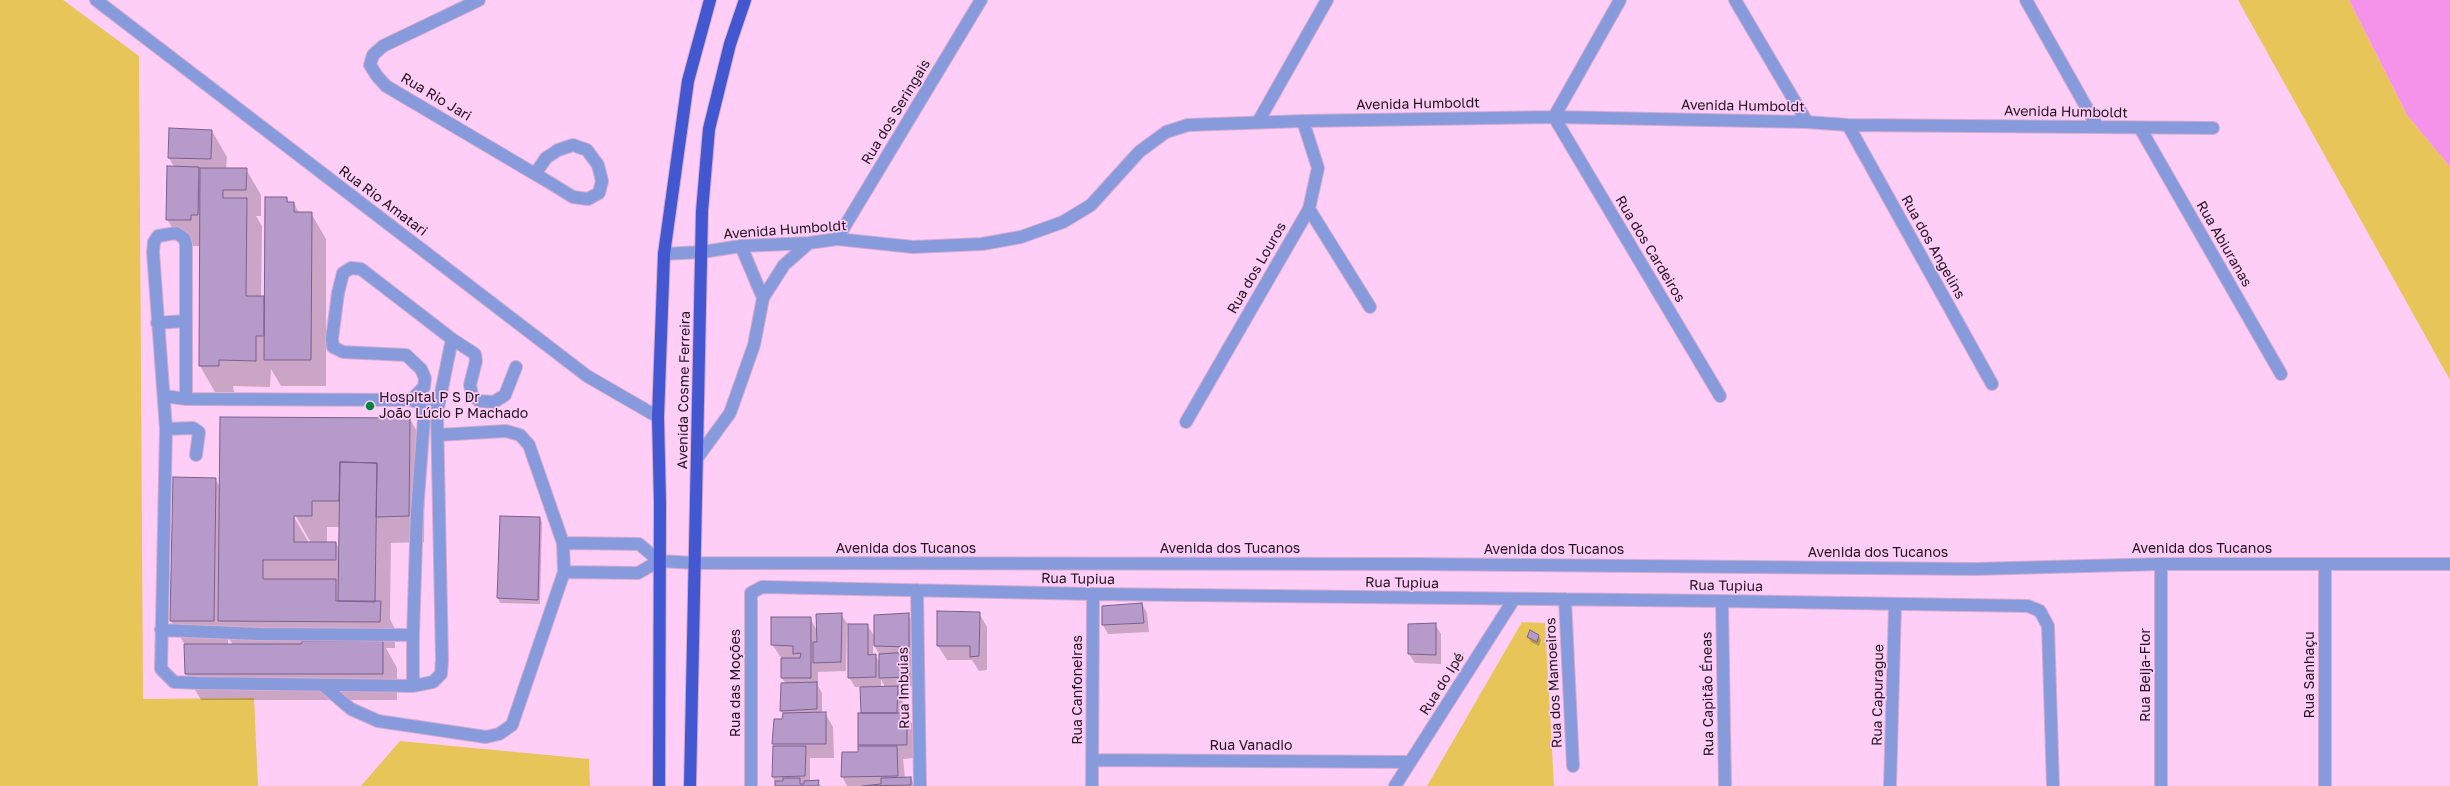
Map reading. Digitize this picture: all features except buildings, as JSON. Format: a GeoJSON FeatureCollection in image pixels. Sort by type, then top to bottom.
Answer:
{"type":"FeatureCollection","features":[{"type":"Feature","properties":{"kind":"main road","name":"Avenida Cosme Ferreira"},"geometry":{"type":"LineString","coordinates":[[659,786],[658,417],[664,254],[688,81],[710,0]]}},
{"type":"Feature","properties":{"kind":"main road","name":"Avenida Cosme Ferreira"},"geometry":{"type":"LineString","coordinates":[[690,786],[702,210],[709,129],[730,44],[745,0]]}},
{"type":"Feature","properties":{"kind":"street","name":"Rua Rio Amatari"},"geometry":{"type":"LineString","coordinates":[[96,0],[587,376],[658,417]]}},
{"type":"Feature","properties":{"kind":"street","name":"Rua Rio Jari"},"geometry":{"type":"LineString","coordinates":[[480,0],[383,46],[373,55],[370,65],[386,86],[535,174]]}},
{"type":"Feature","properties":{"kind":"street","name":"Rua dos Seringais"},"geometry":{"type":"LineString","coordinates":[[837,239],[981,0]]}},
{"type":"Feature","properties":{"kind":"street"},"geometry":{"type":"LineString","coordinates":[[1258,122],[1327,0]]}},
{"type":"Feature","properties":{"kind":"street"},"geometry":{"type":"LineString","coordinates":[[1554,117],[1620,0]]}},
{"type":"Feature","properties":{"kind":"street"},"geometry":{"type":"LineString","coordinates":[[1735,0],[1807,122]]}},
{"type":"Feature","properties":{"kind":"street"},"geometry":{"type":"LineString","coordinates":[[2026,0],[2097,126]]}},
{"type":"Feature","properties":{"kind":"street","name":"Avenida Humboldt"},"geometry":{"type":"LineString","coordinates":[[664,254],[702,252],[741,246],[809,243],[837,239],[913,247],[982,244],[1021,237],[1063,222],[1091,205],[1139,152],[1166,132],[1188,125],[1303,121],[1554,117],[1807,122],[1848,125],[2213,128]]}},
{"type":"Feature","properties":{"kind":"street","name":"Rua dos Cardeiros"},"geometry":{"type":"LineString","coordinates":[[1554,117],[1720,396]]}},
{"type":"Feature","properties":{"kind":"street","name":"Rua dos Louros"},"geometry":{"type":"LineString","coordinates":[[1186,422],[1309,208],[1318,168],[1303,121]]}},
{"type":"Feature","properties":{"kind":"street","name":"Rua dos Angelins"},"geometry":{"type":"LineString","coordinates":[[1848,125],[1992,384]]}},
{"type":"Feature","properties":{"kind":"street","name":"Rua Abiuranas"},"geometry":{"type":"LineString","coordinates":[[2140,128],[2281,374]]}},
{"type":"Feature","properties":{"kind":"street"},"geometry":{"type":"LineString","coordinates":[[573,146],[587,150],[598,165],[602,182],[599,193],[588,200],[573,197],[535,174],[546,158],[558,150],[573,146]]}},
{"type":"Feature","properties":{"kind":"street"},"geometry":{"type":"LineString","coordinates":[[1309,208],[1370,307]]}},
{"type":"Feature","properties":{"kind":"street"},"geometry":{"type":"LineString","coordinates":[[186,399],[186,244],[184,238],[176,233],[158,236],[154,242],[157,322],[166,429],[161,669],[174,682],[324,686],[414,686],[432,682],[441,674],[437,413],[452,339]]}},
{"type":"Feature","properties":{"kind":"street"},"geometry":{"type":"LineString","coordinates":[[698,457],[730,413],[754,344],[763,298],[784,266],[809,243]]}},
{"type":"Feature","properties":{"kind":"street"},"geometry":{"type":"LineString","coordinates":[[741,246],[763,298]]}},
{"type":"Feature","properties":{"kind":"street"},"geometry":{"type":"LineString","coordinates":[[411,400],[424,387],[425,378],[421,369],[406,355],[343,352],[333,347],[332,338],[343,273],[351,268],[361,269],[452,339],[475,354],[476,361],[470,385],[472,395],[479,401],[494,402],[505,395],[516,367]]}},
{"type":"Feature","properties":{"kind":"street"},"geometry":{"type":"LineString","coordinates":[[157,322],[185,321]]}},
{"type":"Feature","properties":{"kind":"street"},"geometry":{"type":"LineString","coordinates":[[164,396],[186,399],[411,400],[424,405],[437,413]]}},
{"type":"Feature","properties":{"kind":"street"},"geometry":{"type":"LineString","coordinates":[[414,686],[413,635],[424,405]]}},
{"type":"Feature","properties":{"kind":"street"},"geometry":{"type":"LineString","coordinates":[[166,429],[193,428],[199,432],[196,455]]}},
{"type":"Feature","properties":{"kind":"street"},"geometry":{"type":"LineString","coordinates":[[324,686],[351,709],[378,721],[486,737],[500,734],[512,725],[564,572],[563,543],[529,445],[520,434],[506,431],[438,434]]}},
{"type":"Feature","properties":{"kind":"street"},"geometry":{"type":"LineString","coordinates":[[563,543],[639,544],[659,561],[638,573],[564,572]]}},
{"type":"Feature","properties":{"kind":"street","name":"Avenida dos Tucanos"},"geometry":{"type":"LineString","coordinates":[[659,561],[695,563],[1414,564],[1975,569],[2161,564],[2450,564]]}},
{"type":"Feature","properties":{"kind":"street","name":"Rua Beija-Flor"},"geometry":{"type":"LineString","coordinates":[[2161,564],[2161,786]]}},
{"type":"Feature","properties":{"kind":"street","name":"Rua Sanhaçu"},"geometry":{"type":"LineString","coordinates":[[2325,564],[2325,786]]}},
{"type":"Feature","properties":{"kind":"street","name":"Rua Tupiua"},"geometry":{"type":"LineString","coordinates":[[762,586],[1093,594],[1566,600],[1722,600],[1895,605],[2014,605],[2034,608],[2040,611],[2048,626],[2053,786]]}},
{"type":"Feature","properties":{"kind":"street","name":"Rua das Moções"},"geometry":{"type":"LineString","coordinates":[[752,786],[751,593],[762,586]]}},
{"type":"Feature","properties":{"kind":"street","name":"Rua Imbuias"},"geometry":{"type":"LineString","coordinates":[[917,590],[920,786]]}},
{"type":"Feature","properties":{"kind":"street","name":"Rua Canfoneiras"},"geometry":{"type":"LineString","coordinates":[[1092,786],[1093,594]]}},
{"type":"Feature","properties":{"kind":"street","name":"Rua do Ipé"},"geometry":{"type":"LineString","coordinates":[[1395,786],[1514,599]]}},
{"type":"Feature","properties":{"kind":"street","name":"Rua dos Mamoeiros"},"geometry":{"type":"LineString","coordinates":[[1566,600],[1573,766]]}},
{"type":"Feature","properties":{"kind":"street","name":"Rua Capitão Éneas"},"geometry":{"type":"LineString","coordinates":[[1722,600],[1725,786]]}},
{"type":"Feature","properties":{"kind":"street","name":"Rua Capurague"},"geometry":{"type":"LineString","coordinates":[[1890,786],[1895,605]]}},
{"type":"Feature","properties":{"kind":"street"},"geometry":{"type":"LineString","coordinates":[[161,630],[259,634],[413,635]]}},
{"type":"Feature","properties":{"kind":"street","name":"Rua Vanadio"},"geometry":{"type":"LineString","coordinates":[[1092,760],[1410,762]]}},
{"type":"Feature","properties":{"kind":"shaded area"},"geometry":{"type":"Polygon","coordinates":[[[0,0],[63,0],[139,56],[143,699],[254,698],[258,786],[0,786],[0,0]]]}},
{"type":"Feature","properties":{"kind":"shaded area"},"geometry":{"type":"Polygon","coordinates":[[[2238,0],[2349,0],[2407,115],[2450,167],[2450,380],[2238,0]]]}},
{"type":"Feature","properties":{"kind":"shaded area"},"geometry":{"type":"Polygon","coordinates":[[[2349,0],[2450,0],[2450,167],[2407,115],[2349,0]]]}},
{"type":"Feature","properties":{"kind":"shaded area"},"geometry":{"type":"Polygon","coordinates":[[[1522,622],[1545,623],[1554,786],[1427,786],[1522,622]]]}},
{"type":"Feature","properties":{"kind":"shaded area"},"geometry":{"type":"Polygon","coordinates":[[[400,741],[589,759],[590,786],[361,786],[400,741]]]}},
{"type":"Feature","properties":{"kind":"place","name":"Hospital P S Dr João Lúcio P Machado"},"geometry":{"type":"Point","coordinates":[370,406]}}]}
